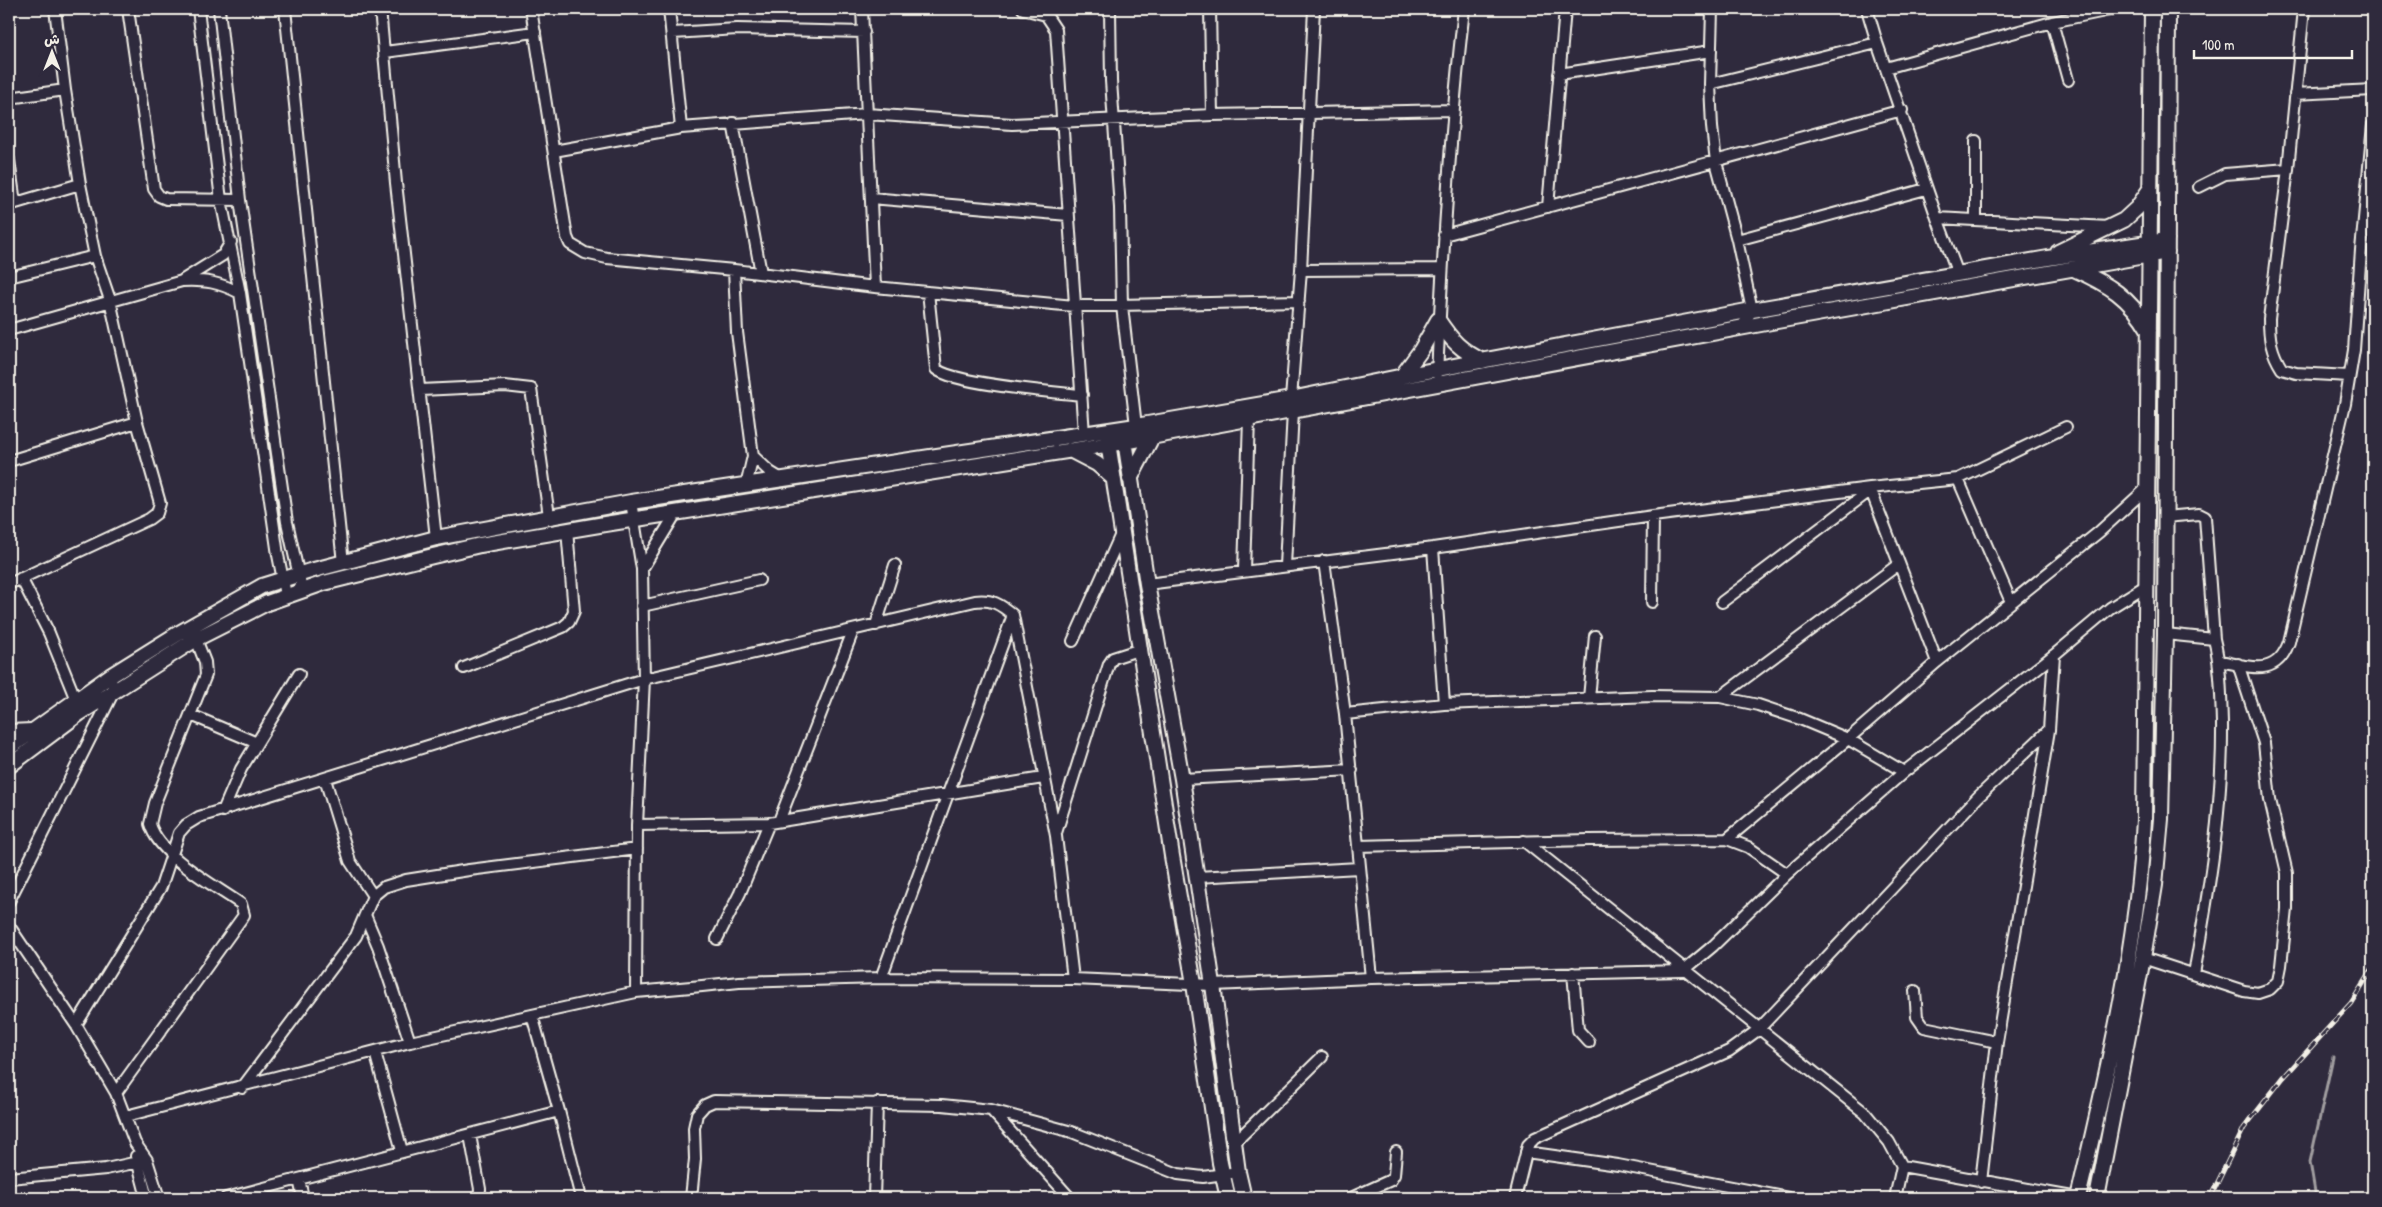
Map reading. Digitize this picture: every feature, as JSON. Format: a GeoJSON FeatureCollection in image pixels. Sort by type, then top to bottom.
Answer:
{"type":"FeatureCollection","features":[{"type":"Feature","properties":{"kind":"street"},"geometry":{"type":"LineString","coordinates":[[9,584],[149,519],[157,513],[160,503],[137,422],[110,300],[95,256],[80,184],[65,90],[55,9]]}},
{"type":"Feature","properties":{"kind":"street"},"geometry":{"type":"LineString","coordinates":[[128,9],[154,189],[158,196],[166,198],[240,200]]}},
{"type":"Feature","properties":{"kind":"street"},"geometry":{"type":"LineString","coordinates":[[198,9],[222,200],[240,293],[282,579],[286,595]]}},
{"type":"Feature","properties":{"kind":"street"},"geometry":{"type":"LineString","coordinates":[[219,9],[240,200],[287,522],[297,575],[302,590]]}},
{"type":"Feature","properties":{"kind":"street"},"geometry":{"type":"LineString","coordinates":[[285,9],[343,563]]}},
{"type":"Feature","properties":{"kind":"street"},"geometry":{"type":"LineString","coordinates":[[380,9],[396,183],[421,390],[436,538]]}},
{"type":"Feature","properties":{"kind":"street"},"geometry":{"type":"LineString","coordinates":[[531,9],[567,237],[570,244],[585,252],[607,258],[1074,306],[1298,301]]}},
{"type":"Feature","properties":{"kind":"street"},"geometry":{"type":"LineString","coordinates":[[669,9],[673,32],[681,128]]}},
{"type":"Feature","properties":{"kind":"street"},"geometry":{"type":"LineString","coordinates":[[862,9],[875,287]]}},
{"type":"Feature","properties":{"kind":"street"},"geometry":{"type":"LineString","coordinates":[[1023,9],[1046,15],[1056,30],[1084,434]]}},
{"type":"Feature","properties":{"kind":"street"},"geometry":{"type":"LineString","coordinates":[[1110,9],[1110,81],[1120,208],[1122,306],[1130,480],[1182,779],[1213,985],[1238,1172],[1244,1198]]}},
{"type":"Feature","properties":{"kind":"street"},"geometry":{"type":"LineString","coordinates":[[1210,9],[1212,115]]}},
{"type":"Feature","properties":{"kind":"street"},"geometry":{"type":"LineString","coordinates":[[1285,566],[1314,9]]}},
{"type":"Feature","properties":{"kind":"street"},"geometry":{"type":"LineString","coordinates":[[1437,385],[1441,269],[1453,110],[1464,9]]}},
{"type":"Feature","properties":{"kind":"street"},"geometry":{"type":"LineString","coordinates":[[1548,207],[1565,9]]}},
{"type":"Feature","properties":{"kind":"street"},"geometry":{"type":"LineString","coordinates":[[1712,9],[1710,84],[1716,162],[1737,240],[1752,310],[1742,327]]}},
{"type":"Feature","properties":{"kind":"street"},"geometry":{"type":"LineString","coordinates":[[1867,9],[1877,43],[1902,110],[1926,189],[1958,274]]}},
{"type":"Feature","properties":{"kind":"street"},"geometry":{"type":"LineString","coordinates":[[1886,68],[2052,22],[2114,9]]}},
{"type":"Feature","properties":{"kind":"street"},"geometry":{"type":"LineString","coordinates":[[1902,1166],[1980,1182],[2078,1198],[2092,1139],[2118,1010],[2141,878],[2144,820],[2147,585],[2146,489],[2152,9]]}},
{"type":"Feature","properties":{"kind":"street"},"geometry":{"type":"LineString","coordinates":[[2097,1198],[2143,958],[2155,885],[2161,819],[2165,634],[2168,9]]}},
{"type":"Feature","properties":{"kind":"street"},"geometry":{"type":"LineString","coordinates":[[2304,9],[2288,169],[2269,319],[2269,340],[2274,357],[2282,369],[2296,373],[2349,376]]}},
{"type":"Feature","properties":{"kind":"street"},"geometry":{"type":"LineString","coordinates":[[2052,22],[2068,80]]}},
{"type":"Feature","properties":{"kind":"street"},"geometry":{"type":"LineString","coordinates":[[673,32],[737,29],[864,32]]}},
{"type":"Feature","properties":{"kind":"street"},"geometry":{"type":"LineString","coordinates":[[385,52],[535,32]]}},
{"type":"Feature","properties":{"kind":"street"},"geometry":{"type":"LineString","coordinates":[[1710,84],[1877,43]]}},
{"type":"Feature","properties":{"kind":"street"},"geometry":{"type":"LineString","coordinates":[[1558,74],[1711,51]]}},
{"type":"Feature","properties":{"kind":"street"},"geometry":{"type":"LineString","coordinates":[[9,98],[65,90]]}},
{"type":"Feature","properties":{"kind":"street"},"geometry":{"type":"LineString","coordinates":[[2295,94],[2373,90]]}},
{"type":"Feature","properties":{"kind":"street"},"geometry":{"type":"LineString","coordinates":[[554,151],[681,128],[867,114],[974,122],[1061,123],[1212,115],[1453,110]]}},
{"type":"Feature","properties":{"kind":"street"},"geometry":{"type":"LineString","coordinates":[[1444,236],[1902,110]]}},
{"type":"Feature","properties":{"kind":"street"},"geometry":{"type":"LineString","coordinates":[[733,123],[761,273]]}},
{"type":"Feature","properties":{"kind":"street"},"geometry":{"type":"LineString","coordinates":[[2219,661],[2257,667],[2270,666],[2281,659],[2286,650],[2335,456],[2354,350],[2360,250],[2373,125]]}},
{"type":"Feature","properties":{"kind":"street"},"geometry":{"type":"LineString","coordinates":[[1976,141],[1976,220]]}},
{"type":"Feature","properties":{"kind":"street"},"geometry":{"type":"LineString","coordinates":[[9,160],[12,204],[80,184]]}},
{"type":"Feature","properties":{"kind":"street"},"geometry":{"type":"LineString","coordinates":[[2199,187],[2225,174],[2288,169]]}},
{"type":"Feature","properties":{"kind":"street"},"geometry":{"type":"LineString","coordinates":[[1737,240],[1926,189]]}},
{"type":"Feature","properties":{"kind":"street"},"geometry":{"type":"LineString","coordinates":[[2048,258],[2113,227],[2137,208],[2150,189]]}},
{"type":"Feature","properties":{"kind":"street"},"geometry":{"type":"LineString","coordinates":[[871,198],[1068,215]]}},
{"type":"Feature","properties":{"kind":"street"},"geometry":{"type":"LineString","coordinates":[[1937,218],[2113,227]]}},
{"type":"Feature","properties":{"kind":"street"},"geometry":{"type":"LineString","coordinates":[[182,281],[223,255],[231,242]]}},
{"type":"Feature","properties":{"kind":"street"},"geometry":{"type":"LineString","coordinates":[[1128,432],[1152,437],[1249,418],[1402,376],[1752,310],[2048,258],[2167,246]]}},
{"type":"Feature","properties":{"kind":"street"},"geometry":{"type":"LineString","coordinates":[[9,766],[80,713],[196,638],[286,595],[480,545],[1069,450],[1128,432],[1292,405],[1437,385],[1742,327],[2074,269],[2149,249]]}},
{"type":"Feature","properties":{"kind":"street"},"geometry":{"type":"LineString","coordinates":[[9,277],[95,256]]}},
{"type":"Feature","properties":{"kind":"street"},"geometry":{"type":"LineString","coordinates":[[1301,270],[1441,269]]}},
{"type":"Feature","properties":{"kind":"street"},"geometry":{"type":"LineString","coordinates":[[2074,269],[2106,284],[2124,297],[2140,315],[2149,330]]}},
{"type":"Feature","properties":{"kind":"street"},"geometry":{"type":"LineString","coordinates":[[734,270],[737,332],[753,456],[746,486]]}},
{"type":"Feature","properties":{"kind":"street"},"geometry":{"type":"LineString","coordinates":[[9,330],[182,281],[204,280],[220,283],[240,293]]}},
{"type":"Feature","properties":{"kind":"street"},"geometry":{"type":"LineString","coordinates":[[928,292],[936,369],[940,372],[962,380],[1082,395]]}},
{"type":"Feature","properties":{"kind":"street"},"geometry":{"type":"LineString","coordinates":[[1438,320],[1457,346],[1483,361]]}},
{"type":"Feature","properties":{"kind":"street"},"geometry":{"type":"LineString","coordinates":[[1402,376],[1421,350],[1438,320]]}},
{"type":"Feature","properties":{"kind":"street"},"geometry":{"type":"LineString","coordinates":[[421,390],[505,386],[531,389],[549,516]]}},
{"type":"Feature","properties":{"kind":"street"},"geometry":{"type":"LineString","coordinates":[[1244,570],[1249,418]]}},
{"type":"Feature","properties":{"kind":"street"},"geometry":{"type":"LineString","coordinates":[[9,461],[137,422]]}},
{"type":"Feature","properties":{"kind":"street"},"geometry":{"type":"LineString","coordinates":[[1147,584],[1244,570],[1433,548],[1653,516],[1958,480],[2066,427]]}},
{"type":"Feature","properties":{"kind":"street"},"geometry":{"type":"LineString","coordinates":[[9,748],[32,729],[110,676],[262,586],[282,579],[436,538],[631,502],[1084,434],[1108,438]]}},
{"type":"Feature","properties":{"kind":"street"},"geometry":{"type":"LineString","coordinates":[[1130,480],[1152,437]]}},
{"type":"Feature","properties":{"kind":"street"},"geometry":{"type":"LineString","coordinates":[[1108,438],[1121,534],[1194,984],[1222,1175],[1228,1198]]}},
{"type":"Feature","properties":{"kind":"street"},"geometry":{"type":"LineString","coordinates":[[1069,450],[1097,464],[1113,478]]}},
{"type":"Feature","properties":{"kind":"street"},"geometry":{"type":"LineString","coordinates":[[753,456],[763,467],[782,480]]}},
{"type":"Feature","properties":{"kind":"street"},"geometry":{"type":"LineString","coordinates":[[1958,480],[2012,602]]}},
{"type":"Feature","properties":{"kind":"street"},"geometry":{"type":"LineString","coordinates":[[1870,489],[1937,662]]}},
{"type":"Feature","properties":{"kind":"street"},"geometry":{"type":"LineString","coordinates":[[1722,602],[1870,489]]}},
{"type":"Feature","properties":{"kind":"street"},"geometry":{"type":"LineString","coordinates":[[1727,839],[1848,740],[1937,662],[2099,532],[2146,489]]}},
{"type":"Feature","properties":{"kind":"street"},"geometry":{"type":"LineString","coordinates":[[631,502],[642,569],[644,679],[637,825],[636,992]]}},
{"type":"Feature","properties":{"kind":"street"},"geometry":{"type":"LineString","coordinates":[[642,569],[676,513]]}},
{"type":"Feature","properties":{"kind":"street"},"geometry":{"type":"LineString","coordinates":[[2165,517],[2199,514],[2205,517],[2214,639],[2219,661],[2222,741],[2219,812],[2210,882],[2194,974]]}},
{"type":"Feature","properties":{"kind":"street"},"geometry":{"type":"LineString","coordinates":[[1652,602],[1653,516]]}},
{"type":"Feature","properties":{"kind":"street"},"geometry":{"type":"LineString","coordinates":[[464,668],[563,627],[570,622],[574,610],[567,530]]}},
{"type":"Feature","properties":{"kind":"street"},"geometry":{"type":"LineString","coordinates":[[1073,641],[1121,534]]}},
{"type":"Feature","properties":{"kind":"street"},"geometry":{"type":"LineString","coordinates":[[1433,548],[1444,704]]}},
{"type":"Feature","properties":{"kind":"street"},"geometry":{"type":"LineString","coordinates":[[1324,561],[1352,770],[1359,868],[1371,978]]}},
{"type":"Feature","properties":{"kind":"street"},"geometry":{"type":"LineString","coordinates":[[1720,697],[1899,564]]}},
{"type":"Feature","properties":{"kind":"street"},"geometry":{"type":"LineString","coordinates":[[876,625],[895,565]]}},
{"type":"Feature","properties":{"kind":"street"},"geometry":{"type":"LineString","coordinates":[[21,578],[49,633],[80,713]]}},
{"type":"Feature","properties":{"kind":"street"},"geometry":{"type":"LineString","coordinates":[[642,606],[759,580]]}},
{"type":"Feature","properties":{"kind":"street"},"geometry":{"type":"LineString","coordinates":[[126,1116],[242,1088],[410,1042],[636,992],[739,982],[881,978],[1073,979],[1213,985],[1371,978],[1683,971],[1713,946],[1787,874],[1904,772],[2110,608],[2147,585]]}},
{"type":"Feature","properties":{"kind":"street"},"geometry":{"type":"LineString","coordinates":[[76,1024],[161,887],[173,856],[179,833],[186,825],[199,818],[644,679],[987,600],[1000,604],[1013,615],[1043,778],[1056,836],[1073,979]]}},
{"type":"Feature","properties":{"kind":"street"},"geometry":{"type":"LineString","coordinates":[[881,978],[950,793],[1013,615]]}},
{"type":"Feature","properties":{"kind":"street"},"geometry":{"type":"LineString","coordinates":[[717,939],[774,822],[853,631]]}},
{"type":"Feature","properties":{"kind":"street"},"geometry":{"type":"LineString","coordinates":[[2165,634],[2214,639]]}},
{"type":"Feature","properties":{"kind":"street"},"geometry":{"type":"LineString","coordinates":[[1589,698],[1595,636]]}},
{"type":"Feature","properties":{"kind":"street"},"geometry":{"type":"LineString","coordinates":[[116,1093],[244,915],[241,904],[173,856],[152,831],[150,824],[151,814],[206,675],[205,662],[196,638]]}},
{"type":"Feature","properties":{"kind":"street"},"geometry":{"type":"LineString","coordinates":[[1056,836],[1109,664],[1113,658],[1141,649]]}},
{"type":"Feature","properties":{"kind":"street"},"geometry":{"type":"LineString","coordinates":[[1980,1182],[1997,1042],[2049,730],[2054,654]]}},
{"type":"Feature","properties":{"kind":"street"},"geometry":{"type":"LineString","coordinates":[[2143,958],[2236,989],[2258,993],[2274,986],[2281,966],[2287,909],[2287,874],[2270,800],[2264,743],[2238,664]]}},
{"type":"Feature","properties":{"kind":"street"},"geometry":{"type":"LineString","coordinates":[[223,811],[241,768],[299,674]]}},
{"type":"Feature","properties":{"kind":"street"},"geometry":{"type":"LineString","coordinates":[[9,900],[114,691],[110,676]]}},
{"type":"Feature","properties":{"kind":"street"},"geometry":{"type":"LineString","coordinates":[[1345,714],[1444,704],[1589,698],[1720,697],[1767,708],[1848,740],[1904,772]]}},
{"type":"Feature","properties":{"kind":"street"},"geometry":{"type":"LineString","coordinates":[[191,715],[257,743]]}},
{"type":"Feature","properties":{"kind":"street"},"geometry":{"type":"LineString","coordinates":[[9,730],[32,729]]}},
{"type":"Feature","properties":{"kind":"street"},"geometry":{"type":"LineString","coordinates":[[1515,1198],[1528,1145],[1535,1138],[1729,1051],[1758,1030],[1978,797],[2049,730]]}},
{"type":"Feature","properties":{"kind":"street"},"geometry":{"type":"LineString","coordinates":[[1182,779],[1352,770]]}},
{"type":"Feature","properties":{"kind":"street"},"geometry":{"type":"LineString","coordinates":[[637,825],[774,822],[1043,778]]}},
{"type":"Feature","properties":{"kind":"street"},"geometry":{"type":"LineString","coordinates":[[326,779],[350,861],[373,896]]}},
{"type":"Feature","properties":{"kind":"street"},"geometry":{"type":"LineString","coordinates":[[1358,846],[1727,839],[1748,847],[1787,874]]}},
{"type":"Feature","properties":{"kind":"street"},"geometry":{"type":"LineString","coordinates":[[1524,842],[1683,971],[1865,1113],[1889,1142],[1902,1166],[1895,1198]]}},
{"type":"Feature","properties":{"kind":"street"},"geometry":{"type":"LineString","coordinates":[[242,1088],[356,936],[373,896],[384,886],[406,880],[637,849]]}},
{"type":"Feature","properties":{"kind":"street"},"geometry":{"type":"LineString","coordinates":[[1197,877],[1359,868]]}},
{"type":"Feature","properties":{"kind":"street"},"geometry":{"type":"LineString","coordinates":[[365,915],[378,946],[410,1042]]}},
{"type":"Feature","properties":{"kind":"street"},"geometry":{"type":"LineString","coordinates":[[9,927],[76,1024],[116,1093],[142,1161],[160,1198]]}},
{"type":"Feature","properties":{"kind":"street"},"geometry":{"type":"LineString","coordinates":[[1573,972],[1578,1030],[1589,1042]]}},
{"type":"Feature","properties":{"kind":"street"},"geometry":{"type":"LineString","coordinates":[[1915,991],[1917,1017],[1924,1027],[1997,1042]]}},
{"type":"Feature","properties":{"kind":"street"},"geometry":{"type":"LineString","coordinates":[[532,1015],[581,1198]]}},
{"type":"Feature","properties":{"kind":"street"},"geometry":{"type":"LineString","coordinates":[[375,1052],[402,1151]]}},
{"type":"Feature","properties":{"kind":"street"},"geometry":{"type":"LineString","coordinates":[[1235,1142],[1322,1058]]}},
{"type":"Feature","properties":{"kind":"street"},"geometry":{"type":"LineString","coordinates":[[691,1198],[695,1159],[694,1128],[697,1114],[705,1105],[723,1101],[877,1102],[942,1105],[991,1110],[1072,1132],[1178,1174],[1203,1177],[1238,1172]]}},
{"type":"Feature","properties":{"kind":"street"},"geometry":{"type":"LineString","coordinates":[[874,1198],[877,1102]]}},
{"type":"Feature","properties":{"kind":"street"},"geometry":{"type":"LineString","coordinates":[[991,1110],[1070,1198]]}},
{"type":"Feature","properties":{"kind":"street"},"geometry":{"type":"LineString","coordinates":[[226,1198],[559,1111]]}},
{"type":"Feature","properties":{"kind":"street"},"geometry":{"type":"LineString","coordinates":[[470,1135],[480,1189],[478,1198]]}},
{"type":"Feature","properties":{"kind":"street"},"geometry":{"type":"LineString","coordinates":[[2092,1139],[2107,1143]]}},
{"type":"Feature","properties":{"kind":"street"},"geometry":{"type":"LineString","coordinates":[[1351,1198],[1391,1180],[1394,1175],[1396,1152]]}},
{"type":"Feature","properties":{"kind":"street"},"geometry":{"type":"LineString","coordinates":[[1526,1152],[1618,1165],[1789,1198]]}},
{"type":"Feature","properties":{"kind":"street"},"geometry":{"type":"LineString","coordinates":[[9,1178],[106,1169],[142,1161]]}},
{"type":"Feature","properties":{"kind":"street"},"geometry":{"type":"LineString","coordinates":[[142,1161],[147,1198]]}},
{"type":"Feature","properties":{"kind":"street"},"geometry":{"type":"LineString","coordinates":[[299,1179],[303,1198]]}},
{"type":"Feature","properties":{"kind":"waterway"},"geometry":{"type":"LineString","coordinates":[[2316,1198],[2310,1162],[2333,1057]]}},
{"type":"Feature","properties":{"kind":"railway"},"geometry":{"type":"LineString","coordinates":[[2210,1198],[2244,1128],[2283,1078],[2351,1003],[2373,968]]}}]}
